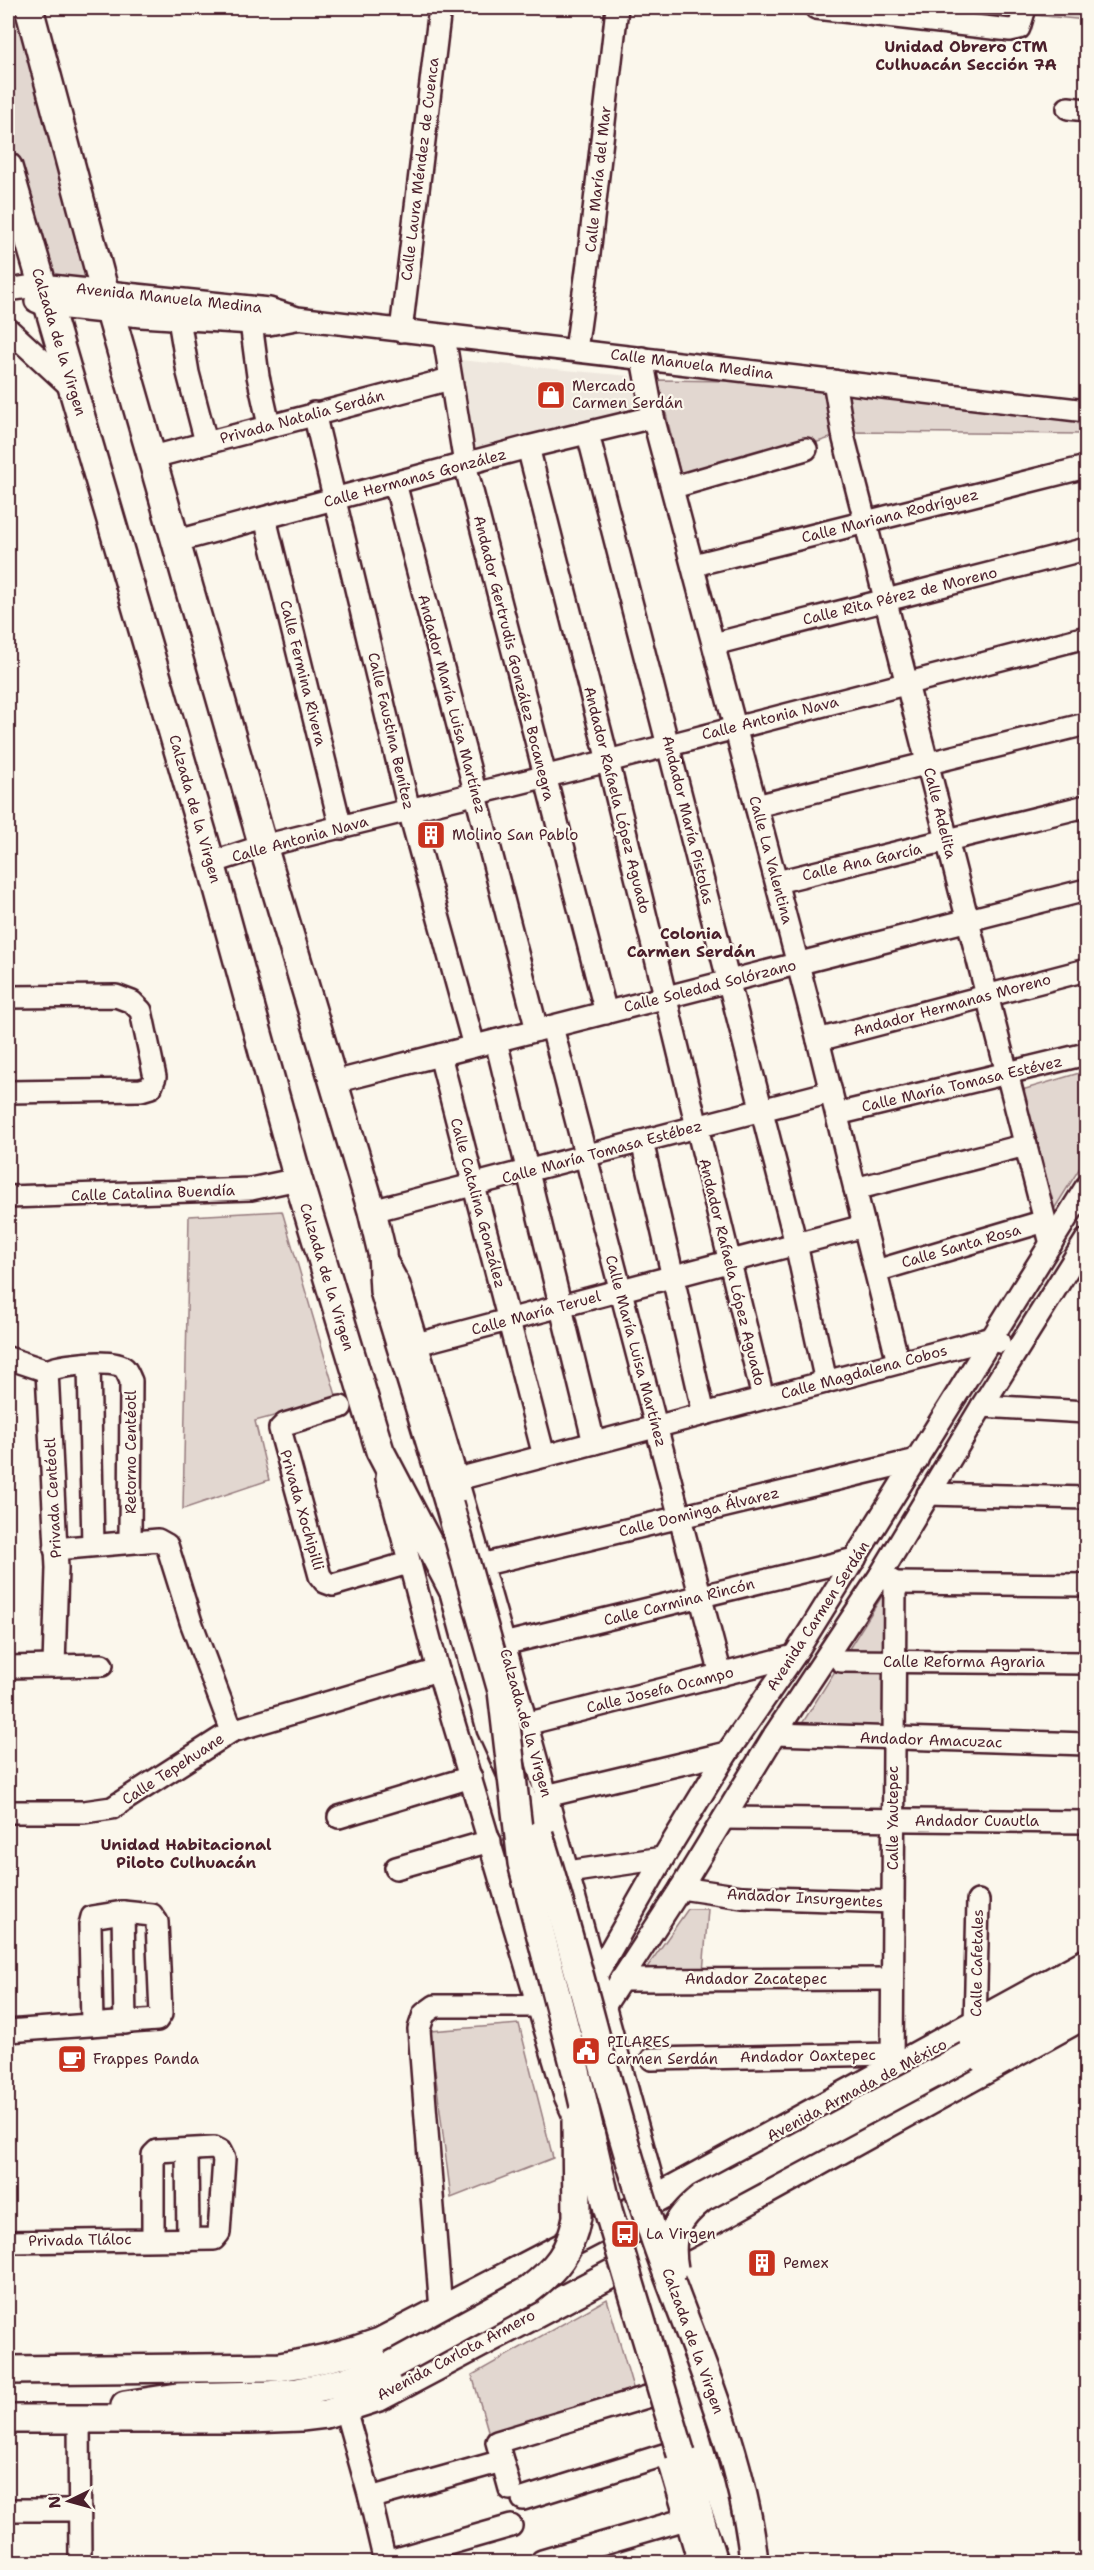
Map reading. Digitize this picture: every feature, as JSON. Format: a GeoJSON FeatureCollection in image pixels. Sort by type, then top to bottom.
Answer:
{"type":"FeatureCollection","features":[{"type":"Feature","properties":{"kind":"main road","name":"Calzada de la Virgen"},"geometry":{"type":"LineString","coordinates":[[29,8],[108,301],[263,846],[372,1211],[382,1253],[384,1291],[449,1504],[502,1691],[522,1863],[576,2072],[608,2210],[674,2454],[713,2562]]}},
{"type":"Feature","properties":{"kind":"main road","name":"Calzada de la Virgen"},"geometry":{"type":"LineString","coordinates":[[8,167],[211,863],[298,1179],[380,1451],[454,1592],[491,1729],[540,1835],[606,2076],[656,2241],[712,2390],[738,2475],[751,2528],[754,2562]]}},
{"type":"Feature","properties":{"kind":"main road","name":"Avenida Armada de México"},"geometry":{"type":"LineString","coordinates":[[625,2214],[657,2198],[892,2062],[975,2026],[1086,1964]]}},
{"type":"Feature","properties":{"kind":"main road"},"geometry":{"type":"LineString","coordinates":[[678,2297],[672,2259],[675,2226],[684,2213],[702,2198],[1081,2001]]}},
{"type":"Feature","properties":{"kind":"main road"},"geometry":{"type":"LineString","coordinates":[[641,2258],[1081,2001]]}},
{"type":"Feature","properties":{"kind":"main road"},"geometry":{"type":"LineString","coordinates":[[38,2418],[178,2397],[268,2396],[343,2382],[392,2365],[529,2290],[561,2261],[574,2232],[577,2217],[576,2072]]}},
{"type":"Feature","properties":{"kind":"main road"},"geometry":{"type":"LineString","coordinates":[[8,2370],[240,2368],[316,2362],[348,2354],[380,2342],[625,2214]]}},
{"type":"Feature","properties":{"kind":"main road","name":"Avenida Carlota Armero"},"geometry":{"type":"LineString","coordinates":[[8,2419],[249,2419],[301,2416],[345,2409],[379,2397],[641,2258]]}},
{"type":"Feature","properties":{"kind":"street","name":"Calle Laura Méndez de Cuenca"},"geometry":{"type":"LineString","coordinates":[[401,331],[440,8]]}},
{"type":"Feature","properties":{"kind":"street","name":"Calle María del Mar"},"geometry":{"type":"LineString","coordinates":[[576,350],[617,8]]}},
{"type":"Feature","properties":{"kind":"street"},"geometry":{"type":"LineString","coordinates":[[816,8],[1010,30],[1019,28],[1025,8]]}},
{"type":"Feature","properties":{"kind":"street","name":"Avenida Manuela Medina"},"geometry":{"type":"LineString","coordinates":[[9,290],[108,301],[269,309],[297,318]]}},
{"type":"Feature","properties":{"kind":"street","name":"Avenida Manuela Medina"},"geometry":{"type":"LineString","coordinates":[[108,301],[179,319],[269,324],[297,318]]}},
{"type":"Feature","properties":{"kind":"street","name":"Calle Manuela Medina"},"geometry":{"type":"LineString","coordinates":[[297,318],[1086,411]]}},
{"type":"Feature","properties":{"kind":"street"},"geometry":{"type":"LineString","coordinates":[[179,319],[188,374],[206,442]]}},
{"type":"Feature","properties":{"kind":"street"},"geometry":{"type":"LineString","coordinates":[[251,323],[258,376],[269,425]]}},
{"type":"Feature","properties":{"kind":"street"},"geometry":{"type":"LineString","coordinates":[[8,329],[72,388]]}},
{"type":"Feature","properties":{"kind":"street","name":"Andador Gertrudis González Bocanegra"},"geometry":{"type":"LineString","coordinates":[[444,336],[465,464],[606,1013]]}},
{"type":"Feature","properties":{"kind":"street","name":"Calle La Valentina"},"geometry":{"type":"LineString","coordinates":[[642,358],[653,417],[674,487],[818,1040],[898,1362]]}},
{"type":"Feature","properties":{"kind":"street","name":"Privada Natalia Serdán"},"geometry":{"type":"LineString","coordinates":[[153,457],[450,379]]}},
{"type":"Feature","properties":{"kind":"street","name":"Calle Adelita"},"geometry":{"type":"LineString","coordinates":[[834,381],[844,439],[909,683],[927,762],[1051,1244]]}},
{"type":"Feature","properties":{"kind":"street","name":"Calle Faustina Benítez"},"geometry":{"type":"LineString","coordinates":[[314,413],[410,810],[474,1046]]}},
{"type":"Feature","properties":{"kind":"street","name":"Calle Hermanas González"},"geometry":{"type":"LineString","coordinates":[[177,541],[528,447],[653,417]]}},
{"type":"Feature","properties":{"kind":"street","name":"Andador María Pistolas"},"geometry":{"type":"LineString","coordinates":[[588,434],[796,1244],[826,1382]]}},
{"type":"Feature","properties":{"kind":"street","name":"Andador Rafaela López Aguado"},"geometry":{"type":"LineString","coordinates":[[528,447],[608,761],[664,998],[764,1398]]}},
{"type":"Feature","properties":{"kind":"street"},"geometry":{"type":"LineString","coordinates":[[674,487],[806,449]]}},
{"type":"Feature","properties":{"kind":"street","name":"Calle Mariana Rodríguez"},"geometry":{"type":"LineString","coordinates":[[694,565],[1086,467]]}},
{"type":"Feature","properties":{"kind":"street","name":"Andador María Luisa Martínez"},"geometry":{"type":"LineString","coordinates":[[395,483],[476,794],[544,1028]]}},
{"type":"Feature","properties":{"kind":"street","name":"Calle Fermina Rivera"},"geometry":{"type":"LineString","coordinates":[[265,518],[341,828]]}},
{"type":"Feature","properties":{"kind":"street","name":"Calle Rita Pérez de Moreno"},"geometry":{"type":"LineString","coordinates":[[714,644],[1086,549]]}},
{"type":"Feature","properties":{"kind":"street","name":"Calle Antonia Nava"},"geometry":{"type":"LineString","coordinates":[[211,863],[263,846],[608,761],[1086,637]]}},
{"type":"Feature","properties":{"kind":"street"},"geometry":{"type":"LineString","coordinates":[[756,806],[1086,724]]}},
{"type":"Feature","properties":{"kind":"street","name":"Calle Ana García"},"geometry":{"type":"LineString","coordinates":[[777,882],[948,842],[1086,806]]}},
{"type":"Feature","properties":{"kind":"street","name":"Calle Soledad Solórzano"},"geometry":{"type":"LineString","coordinates":[[334,1082],[1086,890]]}},
{"type":"Feature","properties":{"kind":"street","name":"Andador Hermanas Moreno"},"geometry":{"type":"LineString","coordinates":[[818,1040],[1086,970]]}},
{"type":"Feature","properties":{"kind":"street"},"geometry":{"type":"LineString","coordinates":[[8,997],[116,996],[132,1002],[141,1011],[155,1077],[151,1087],[141,1090],[8,1092]]}},
{"type":"Feature","properties":{"kind":"street","name":"Calle María Luisa Martínez"},"geometry":{"type":"LineString","coordinates":[[544,1028],[586,1156],[721,1675]]}},
{"type":"Feature","properties":{"kind":"street"},"geometry":{"type":"LineString","coordinates":[[496,1041],[594,1443]]}},
{"type":"Feature","properties":{"kind":"street","name":"Calle María Tomasa Estévez"},"geometry":{"type":"LineString","coordinates":[[837,1114],[1086,1054]]}},
{"type":"Feature","properties":{"kind":"street","name":"Calle Catalina González"},"geometry":{"type":"LineString","coordinates":[[440,1055],[544,1456]]}},
{"type":"Feature","properties":{"kind":"street","name":"Calle María Tomasa Estébez"},"geometry":{"type":"LineString","coordinates":[[372,1211],[831,1092]]}},
{"type":"Feature","properties":{"kind":"street"},"geometry":{"type":"LineString","coordinates":[[642,1141],[704,1414]]}},
{"type":"Feature","properties":{"kind":"street"},"geometry":{"type":"LineString","coordinates":[[855,1189],[1026,1145]]}},
{"type":"Feature","properties":{"kind":"street","name":"Calle Catalina Buendía"},"geometry":{"type":"LineString","coordinates":[[8,1197],[241,1190],[298,1179]]}},
{"type":"Feature","properties":{"kind":"street","name":"Avenida Carmen Serdán"},"geometry":{"type":"LineString","coordinates":[[552,2046],[597,1974],[726,1754],[794,1656],[1086,1187]]}},
{"type":"Feature","properties":{"kind":"street","name":"Calle Santa Rosa"},"geometry":{"type":"LineString","coordinates":[[876,1271],[1045,1221]]}},
{"type":"Feature","properties":{"kind":"street","name":"Calle María Teruel"},"geometry":{"type":"LineString","coordinates":[[417,1344],[864,1226]]}},
{"type":"Feature","properties":{"kind":"street","name":"Avenida Carmen Serdán"},"geometry":{"type":"LineString","coordinates":[[605,2005],[681,1888],[775,1734],[888,1578],[928,1494],[1086,1240]]}},
{"type":"Feature","properties":{"kind":"street","name":"Calzada de la Virgen"},"geometry":{"type":"LineString","coordinates":[[382,1253],[399,1285],[458,1479],[597,1974],[657,2198]]}},
{"type":"Feature","properties":{"kind":"street"},"geometry":{"type":"LineString","coordinates":[[992,1338],[1015,1354]]}},
{"type":"Feature","properties":{"kind":"street","name":"Calle Magdalena Cobos"},"geometry":{"type":"LineString","coordinates":[[458,1479],[992,1338]]}},
{"type":"Feature","properties":{"kind":"street"},"geometry":{"type":"LineString","coordinates":[[8,1358],[47,1371]]}},
{"type":"Feature","properties":{"kind":"street","name":"Retorno Centéotl"},"geometry":{"type":"LineString","coordinates":[[47,1371],[56,1367],[112,1362],[123,1368],[131,1381],[130,1542]]}},
{"type":"Feature","properties":{"kind":"street"},"geometry":{"type":"LineString","coordinates":[[89,1365],[93,1545]]}},
{"type":"Feature","properties":{"kind":"street","name":"Privada Centéotl"},"geometry":{"type":"LineString","coordinates":[[47,1371],[57,1568],[54,1666]]}},
{"type":"Feature","properties":{"kind":"street"},"geometry":{"type":"LineString","coordinates":[[982,1406],[1086,1412]]}},
{"type":"Feature","properties":{"kind":"street","name":"Privada Xochipilli"},"geometry":{"type":"LineString","coordinates":[[341,1407],[285,1424],[280,1429],[320,1576],[333,1585],[408,1563]]}},
{"type":"Feature","properties":{"kind":"street","name":"Calzada de la Virgen"},"geometry":{"type":"LineString","coordinates":[[380,1451],[438,1670],[552,2046],[565,2096],[576,2126],[612,2177],[625,2214]]}},
{"type":"Feature","properties":{"kind":"street","name":"Calle Dominga Álvarez"},"geometry":{"type":"LineString","coordinates":[[481,1565],[917,1460]]}},
{"type":"Feature","properties":{"kind":"street"},"geometry":{"type":"LineString","coordinates":[[928,1494],[1086,1498]]}},
{"type":"Feature","properties":{"kind":"street"},"geometry":{"type":"LineString","coordinates":[[55,1549],[158,1540],[167,1545],[191,1622],[232,1731]]}},
{"type":"Feature","properties":{"kind":"street","name":"Calle Carmina Rincón"},"geometry":{"type":"LineString","coordinates":[[503,1644],[855,1559]]}},
{"type":"Feature","properties":{"kind":"street"},"geometry":{"type":"LineString","coordinates":[[888,1578],[1086,1585]]}},
{"type":"Feature","properties":{"kind":"street","name":"Calle Yautepec"},"geometry":{"type":"LineString","coordinates":[[888,1578],[894,1661],[892,2062]]}},
{"type":"Feature","properties":{"kind":"street","name":"Calle Josefa Ocampo"},"geometry":{"type":"LineString","coordinates":[[526,1724],[794,1656]]}},
{"type":"Feature","properties":{"kind":"street","name":"Calle Reforma Agraria"},"geometry":{"type":"LineString","coordinates":[[841,1661],[1086,1663]]}},
{"type":"Feature","properties":{"kind":"street"},"geometry":{"type":"LineString","coordinates":[[8,1667],[102,1665]]}},
{"type":"Feature","properties":{"kind":"street","name":"Calle Tepehuane"},"geometry":{"type":"LineString","coordinates":[[8,1812],[84,1812],[111,1808],[232,1731],[438,1670]]}},
{"type":"Feature","properties":{"kind":"street","name":"Andador Amacuzac"},"geometry":{"type":"LineString","coordinates":[[775,1734],[1086,1744]]}},
{"type":"Feature","properties":{"kind":"street"},"geometry":{"type":"LineString","coordinates":[[546,1796],[726,1754]]}},
{"type":"Feature","properties":{"kind":"street"},"geometry":{"type":"LineString","coordinates":[[339,1817],[471,1777]]}},
{"type":"Feature","properties":{"kind":"street","name":"Andador Cuautla"},"geometry":{"type":"LineString","coordinates":[[724,1818],[1086,1822]]}},
{"type":"Feature","properties":{"kind":"street"},"geometry":{"type":"LineString","coordinates":[[396,1868],[490,1841]]}},
{"type":"Feature","properties":{"kind":"street"},"geometry":{"type":"LineString","coordinates":[[568,1872],[663,1858]]}},
{"type":"Feature","properties":{"kind":"street","name":"Andador Insurgentes"},"geometry":{"type":"LineString","coordinates":[[681,1888],[742,1897],[893,1902]]}},
{"type":"Feature","properties":{"kind":"street","name":"Calle Cafetales"},"geometry":{"type":"LineString","coordinates":[[975,2026],[978,1901]]}},
{"type":"Feature","properties":{"kind":"street"},"geometry":{"type":"LineString","coordinates":[[123,1912],[125,2023]]}},
{"type":"Feature","properties":{"kind":"street"},"geometry":{"type":"LineString","coordinates":[[8,2031],[125,2023],[157,2020],[161,2014],[157,1922],[152,1915],[144,1912],[123,1912],[92,1917],[90,1925],[92,2025]]}},
{"type":"Feature","properties":{"kind":"street","name":"Andador Zacatepec"},"geometry":{"type":"LineString","coordinates":[[620,1980],[892,1979]]}},
{"type":"Feature","properties":{"kind":"street"},"geometry":{"type":"LineString","coordinates":[[441,2310],[419,2029],[424,2014],[435,2006],[539,2006]]}},
{"type":"Feature","properties":{"kind":"street","name":"Andador Oaxtepec"},"geometry":{"type":"LineString","coordinates":[[652,2059],[892,2062]]}},
{"type":"Feature","properties":{"kind":"street"},"geometry":{"type":"LineString","coordinates":[[565,2096],[577,2105],[602,2105],[612,2096],[620,2062]]}},
{"type":"Feature","properties":{"kind":"street","name":"Privada Tláloc"},"geometry":{"type":"LineString","coordinates":[[8,2242],[213,2239],[219,2233],[224,2159],[220,2151],[214,2148],[157,2151],[153,2155],[153,2239]]}},
{"type":"Feature","properties":{"kind":"street"},"geometry":{"type":"LineString","coordinates":[[187,2150],[188,2240]]}},
{"type":"Feature","properties":{"kind":"street"},"geometry":{"type":"LineString","coordinates":[[641,2258],[683,2383],[713,2484],[743,2562]]}},
{"type":"Feature","properties":{"kind":"street","name":"Calzada de la Virgen"},"geometry":{"type":"LineString","coordinates":[[613,2273],[650,2396],[674,2454],[686,2518],[699,2562]]}},
{"type":"Feature","properties":{"kind":"street"},"geometry":{"type":"LineString","coordinates":[[370,2498],[650,2396]]}},
{"type":"Feature","properties":{"kind":"street"},"geometry":{"type":"LineString","coordinates":[[345,2409],[385,2562],[512,2526]]}},
{"type":"Feature","properties":{"kind":"street"},"geometry":{"type":"LineString","coordinates":[[79,2418],[80,2562]]}},
{"type":"Feature","properties":{"kind":"street"},"geometry":{"type":"LineString","coordinates":[[500,2451],[516,2494],[674,2454]]}},
{"type":"Feature","properties":{"kind":"street"},"geometry":{"type":"LineString","coordinates":[[8,2510],[80,2510]]}},
{"type":"Feature","properties":{"kind":"street"},"geometry":{"type":"LineString","coordinates":[[542,2561],[686,2518]]}},
{"type":"Feature","properties":{"kind":"shaded area"},"geometry":{"type":"Polygon","coordinates":[[[8,8],[18,8],[96,281],[48,279],[8,130],[8,8]]]}},
{"type":"Feature","properties":{"kind":"shaded area"},"geometry":{"type":"Polygon","coordinates":[[[1035,8],[1086,8],[1086,20],[1034,15],[1035,8]]]}},
{"type":"Feature","properties":{"kind":"shaded area","name":"Mercado Carmen Serdán"},"geometry":{"type":"Polygon","coordinates":[[[459,360],[630,376],[640,412],[477,452],[459,360]]]}},
{"type":"Feature","properties":{"kind":"shaded area"},"geometry":{"type":"Polygon","coordinates":[[[658,380],[805,382],[1075,415],[1082,434],[849,432],[805,446],[681,477],[658,380]]]}},
{"type":"Feature","properties":{"kind":"shaded area"},"geometry":{"type":"Polygon","coordinates":[[[1086,1071],[1086,1158],[1051,1214],[1022,1090],[1086,1071]]]}},
{"type":"Feature","properties":{"kind":"shaded area"},"geometry":{"type":"Polygon","coordinates":[[[282,1211],[337,1399],[255,1421],[269,1480],[183,1509],[189,1216],[282,1211]]]}},
{"type":"Feature","properties":{"kind":"shaded area"},"geometry":{"type":"Polygon","coordinates":[[[887,1588],[891,1734],[798,1730],[887,1588]]]}},
{"type":"Feature","properties":{"kind":"shaded area"},"geometry":{"type":"Polygon","coordinates":[[[688,1909],[708,1909],[703,1973],[641,1976],[688,1909]]]}},
{"type":"Feature","properties":{"kind":"shaded area"},"geometry":{"type":"Polygon","coordinates":[[[519,2024],[553,2158],[451,2198],[430,2031],[519,2024]]]}},
{"type":"Feature","properties":{"kind":"shaded area"},"geometry":{"type":"Polygon","coordinates":[[[607,2299],[636,2398],[491,2441],[472,2375],[607,2299]]]}},
{"type":"Feature","properties":{"kind":"place","name":"Mercado Carmen Serdán"},"geometry":{"type":"Point","coordinates":[551,395]}},
{"type":"Feature","properties":{"kind":"place","name":"Molino San Pablo"},"geometry":{"type":"Point","coordinates":[431,835]}},
{"type":"Feature","properties":{"kind":"place","name":"PILARES Carmen Serdán"},"geometry":{"type":"Point","coordinates":[586,2051]}},
{"type":"Feature","properties":{"kind":"place","name":"Frappes Panda"},"geometry":{"type":"Point","coordinates":[72,2059]}},
{"type":"Feature","properties":{"kind":"place","name":"La Virgen"},"geometry":{"type":"Point","coordinates":[625,2234]}},
{"type":"Feature","properties":{"kind":"place","name":"Pemex"},"geometry":{"type":"Point","coordinates":[762,2263]}},
{"type":"Feature","properties":{"kind":"district","name":"Unidad Obrero CTM Culhuacán Sección 7A"},"geometry":{"type":"Point","coordinates":[966,55]}},
{"type":"Feature","properties":{"kind":"district","name":"Colonia Carmen Serdán"},"geometry":{"type":"Point","coordinates":[691,942]}},
{"type":"Feature","properties":{"kind":"district","name":"Unidad Habitacional Piloto Culhuacán"},"geometry":{"type":"Point","coordinates":[186,1853]}}]}
